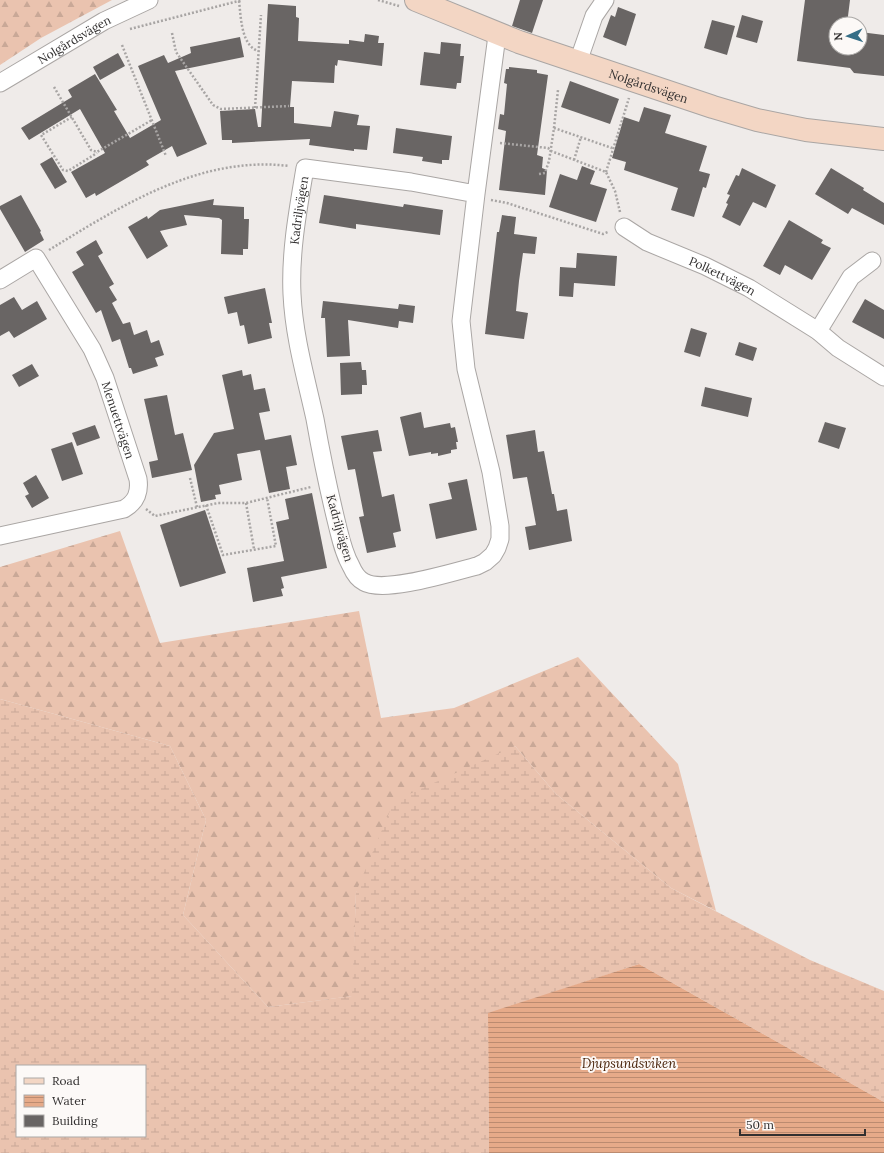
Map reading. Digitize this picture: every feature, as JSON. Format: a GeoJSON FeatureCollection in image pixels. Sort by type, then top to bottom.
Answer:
{"type":"FeatureCollection","features":[{"type":"Feature","properties":{"kind":"street","name":"Nolgårdsvägen"},"geometry":{"type":"LineString","coordinates":[[0,83],[104,21],[150,0]]}},
{"type":"Feature","properties":{"kind":"street"},"geometry":{"type":"LineString","coordinates":[[578,62],[594,16],[605,0]]}},
{"type":"Feature","properties":{"kind":"street","name":"Nolgårdsvägen"},"geometry":{"type":"LineString","coordinates":[[420,1],[499,34],[713,107],[757,120],[806,130],[884,139]]}},
{"type":"Feature","properties":{"kind":"street","name":"Kadriljvägen"},"geometry":{"type":"LineString","coordinates":[[476,194],[411,182],[305,168],[294,231],[292,295],[299,354],[311,399],[327,484],[344,551],[357,576],[370,585],[379,586],[401,584],[477,566],[485,562],[497,548],[500,539],[500,526],[491,472],[466,369],[461,321],[483,141],[496,43],[499,34]]}},
{"type":"Feature","properties":{"kind":"street","name":"Polkettvägen"},"geometry":{"type":"LineString","coordinates":[[624,227],[647,242],[705,266],[750,288],[818,331],[838,348],[884,377]]}},
{"type":"Feature","properties":{"kind":"street"},"geometry":{"type":"LineString","coordinates":[[0,280],[36,258]]}},
{"type":"Feature","properties":{"kind":"street","name":"Menuettvägen"},"geometry":{"type":"LineString","coordinates":[[36,258],[92,349],[105,378],[138,479],[138,490],[135,501]]}},
{"type":"Feature","properties":{"kind":"street"},"geometry":{"type":"LineString","coordinates":[[818,331],[850,277],[872,261]]}},
{"type":"Feature","properties":{"kind":"street"},"geometry":{"type":"LineString","coordinates":[[0,536],[124,509],[133,504],[135,501]]}},
{"type":"Feature","properties":{"kind":"path"},"geometry":{"type":"LineString","coordinates":[[123,31],[240,0],[247,42],[252,49],[258,51]]}},
{"type":"Feature","properties":{"kind":"path"},"geometry":{"type":"LineString","coordinates":[[255,108],[261,15]]}},
{"type":"Feature","properties":{"kind":"path"},"geometry":{"type":"LineString","coordinates":[[172,32],[176,52],[213,105],[221,109],[289,106]]}},
{"type":"Feature","properties":{"kind":"path"},"geometry":{"type":"LineString","coordinates":[[122,45],[166,156]]}},
{"type":"Feature","properties":{"kind":"path"},"geometry":{"type":"LineString","coordinates":[[54,87],[91,150],[97,152]]}},
{"type":"Feature","properties":{"kind":"path"},"geometry":{"type":"LineString","coordinates":[[539,174],[545,173],[551,152],[558,90]]}},
{"type":"Feature","properties":{"kind":"path"},"geometry":{"type":"LineString","coordinates":[[476,194],[484,200],[507,203],[603,234],[624,227],[615,191],[606,172],[612,148],[629,97]]}},
{"type":"Feature","properties":{"kind":"path"},"geometry":{"type":"LineString","coordinates":[[72,117],[41,135],[63,170],[68,171],[152,120]]}},
{"type":"Feature","properties":{"kind":"path"},"geometry":{"type":"LineString","coordinates":[[554,128],[612,148]]}},
{"type":"Feature","properties":{"kind":"path"},"geometry":{"type":"LineString","coordinates":[[574,160],[582,137]]}},
{"type":"Feature","properties":{"kind":"path"},"geometry":{"type":"LineString","coordinates":[[483,141],[548,148],[551,152],[606,172]]}},
{"type":"Feature","properties":{"kind":"path"},"geometry":{"type":"LineString","coordinates":[[36,258],[129,202],[177,182],[229,167],[274,164],[305,168]]}},
{"type":"Feature","properties":{"kind":"path"},"geometry":{"type":"LineString","coordinates":[[190,478],[197,507]]}},
{"type":"Feature","properties":{"kind":"path"},"geometry":{"type":"LineString","coordinates":[[135,501],[155,516],[206,505],[246,503],[327,484]]}},
{"type":"Feature","properties":{"kind":"path"},"geometry":{"type":"LineString","coordinates":[[206,505],[223,555],[276,546],[267,498]]}},
{"type":"Feature","properties":{"kind":"path"},"geometry":{"type":"LineString","coordinates":[[246,503],[254,549]]}},
{"type":"Feature","properties":{"kind":"green space"},"geometry":{"type":"Polygon","coordinates":[[[0,0],[112,0],[41,38],[0,65],[0,0]]]}},
{"type":"Feature","properties":{"kind":"green space"},"geometry":{"type":"Polygon","coordinates":[[[120,531],[160,643],[359,611],[381,718],[454,708],[578,657],[678,764],[716,911],[671,888],[556,794],[515,746],[356,892],[353,996],[268,1007],[183,915],[206,820],[170,746],[0,699],[0,567],[120,531]]]}},
{"type":"Feature","properties":{"kind":"green space"},"geometry":{"type":"Polygon","coordinates":[[[0,699],[170,746],[206,820],[183,915],[268,1007],[352,996],[356,892],[394,801],[515,746],[556,794],[671,888],[810,960],[884,991],[884,1102],[639,964],[488,1014],[489,1153],[0,1153],[0,699]]]}},
{"type":"Feature","properties":{"kind":"water","name":"Djupsundsviken"},"geometry":{"type":"Polygon","coordinates":[[[639,964],[884,1102],[884,1153],[489,1153],[488,1013],[639,964]]]}},
{"type":"Feature","properties":{"kind":"building"},"geometry":{"type":"Polygon","coordinates":[[[520,0],[543,0],[532,33],[512,26],[520,0]]]}},
{"type":"Feature","properties":{"kind":"building"},"geometry":{"type":"Polygon","coordinates":[[[805,0],[850,0],[848,16],[828,16],[828,56],[868,56],[868,33],[884,35],[884,76],[854,73],[850,68],[797,61],[805,0]]]}},
{"type":"Feature","properties":{"kind":"building"},"geometry":{"type":"Polygon","coordinates":[[[268,4],[296,6],[296,17],[299,18],[298,41],[349,44],[349,40],[364,42],[365,34],[379,36],[378,43],[384,43],[382,66],[338,60],[337,66],[335,65],[334,83],[292,81],[290,107],[294,107],[294,123],[331,127],[334,111],[359,115],[357,125],[370,126],[367,150],[354,149],[354,151],[309,145],[310,139],[232,143],[232,140],[222,140],[220,111],[255,109],[258,127],[261,127],[268,4]]]}},
{"type":"Feature","properties":{"kind":"building"},"geometry":{"type":"Polygon","coordinates":[[[618,7],[636,14],[626,46],[603,37],[611,15],[615,17],[618,7]]]}},
{"type":"Feature","properties":{"kind":"building"},"geometry":{"type":"Polygon","coordinates":[[[742,15],[763,21],[757,43],[736,37],[742,15]]]}},
{"type":"Feature","properties":{"kind":"building"},"geometry":{"type":"Polygon","coordinates":[[[712,20],[735,26],[727,55],[704,48],[712,20]]]}},
{"type":"Feature","properties":{"kind":"building"},"geometry":{"type":"Polygon","coordinates":[[[240,37],[244,57],[175,71],[207,144],[177,157],[172,146],[146,161],[149,165],[96,196],[95,193],[86,198],[71,172],[105,153],[80,109],[29,140],[21,128],[72,97],[68,90],[95,74],[117,110],[114,111],[130,138],[161,120],[138,66],[164,55],[168,63],[191,53],[190,47],[240,37]]]}},
{"type":"Feature","properties":{"kind":"building"},"geometry":{"type":"Polygon","coordinates":[[[441,42],[461,44],[460,56],[464,56],[461,83],[457,83],[456,89],[420,85],[424,52],[440,54],[441,42]]]}},
{"type":"Feature","properties":{"kind":"building"},"geometry":{"type":"Polygon","coordinates":[[[118,53],[125,66],[100,80],[93,67],[118,53]]]}},
{"type":"Feature","properties":{"kind":"building"},"geometry":{"type":"Polygon","coordinates":[[[509,67],[537,70],[537,73],[548,75],[537,155],[543,157],[542,168],[547,170],[545,195],[499,190],[506,131],[498,129],[500,114],[504,115],[507,84],[504,83],[506,69],[509,69],[509,67]]]}},
{"type":"Feature","properties":{"kind":"building"},"geometry":{"type":"Polygon","coordinates":[[[570,81],[619,99],[610,124],[561,107],[570,81]]]}},
{"type":"Feature","properties":{"kind":"building"},"geometry":{"type":"Polygon","coordinates":[[[644,107],[671,115],[665,133],[707,146],[699,171],[710,174],[706,188],[703,187],[694,217],[671,210],[678,188],[624,170],[626,162],[612,158],[624,117],[639,122],[644,107]]]}},
{"type":"Feature","properties":{"kind":"building"},"geometry":{"type":"Polygon","coordinates":[[[396,128],[452,136],[449,160],[442,160],[442,164],[422,161],[423,157],[393,153],[396,128]]]}},
{"type":"Feature","properties":{"kind":"building"},"geometry":{"type":"Polygon","coordinates":[[[52,157],[67,182],[55,189],[40,164],[52,157]]]}},
{"type":"Feature","properties":{"kind":"building"},"geometry":{"type":"Polygon","coordinates":[[[582,166],[595,171],[590,184],[607,189],[596,222],[549,207],[560,174],[577,180],[582,166]]]}},
{"type":"Feature","properties":{"kind":"building"},"geometry":{"type":"Polygon","coordinates":[[[742,168],[776,185],[766,208],[753,202],[740,226],[722,217],[730,195],[727,194],[736,175],[739,176],[742,168]]]}},
{"type":"Feature","properties":{"kind":"building"},"geometry":{"type":"Polygon","coordinates":[[[831,168],[864,188],[863,190],[884,203],[884,225],[852,208],[848,214],[815,194],[831,168]]]}},
{"type":"Feature","properties":{"kind":"building"},"geometry":{"type":"Polygon","coordinates":[[[21,195],[41,231],[40,232],[44,240],[25,252],[0,209],[0,206],[21,195]]]}},
{"type":"Feature","properties":{"kind":"building"},"geometry":{"type":"Polygon","coordinates":[[[324,195],[403,207],[404,204],[443,210],[440,235],[356,224],[356,229],[319,223],[324,195]]]}},
{"type":"Feature","properties":{"kind":"building"},"geometry":{"type":"Polygon","coordinates":[[[214,199],[213,205],[244,207],[244,219],[249,219],[248,249],[243,249],[243,255],[221,254],[222,220],[219,218],[184,215],[187,225],[160,231],[168,246],[147,259],[128,227],[147,216],[148,219],[160,210],[214,199]]]}},
{"type":"Feature","properties":{"kind":"building"},"geometry":{"type":"Polygon","coordinates":[[[502,215],[516,217],[514,234],[537,237],[535,254],[523,253],[519,281],[516,311],[528,313],[524,339],[485,334],[497,232],[499,232],[502,215]]]}},
{"type":"Feature","properties":{"kind":"building"},"geometry":{"type":"Polygon","coordinates":[[[789,220],[823,240],[821,243],[831,248],[812,280],[785,265],[780,275],[763,266],[789,220]]]}},
{"type":"Feature","properties":{"kind":"building"},"geometry":{"type":"Polygon","coordinates":[[[96,240],[103,253],[98,256],[114,284],[109,287],[117,300],[112,303],[123,324],[130,322],[134,335],[147,330],[151,343],[159,340],[164,355],[155,358],[158,366],[133,374],[131,368],[129,368],[120,339],[112,342],[101,310],[96,313],[72,272],[84,265],[76,252],[96,240]]]}},
{"type":"Feature","properties":{"kind":"building"},"geometry":{"type":"Polygon","coordinates":[[[577,253],[617,256],[615,286],[574,283],[573,297],[559,296],[560,267],[576,268],[577,253]]]}},
{"type":"Feature","properties":{"kind":"building"},"geometry":{"type":"Polygon","coordinates":[[[265,288],[272,323],[269,323],[272,338],[248,344],[244,325],[240,326],[237,312],[228,314],[224,297],[265,288]]]}},
{"type":"Feature","properties":{"kind":"building"},"geometry":{"type":"Polygon","coordinates":[[[14,297],[22,310],[37,301],[47,319],[14,338],[9,331],[0,336],[0,305],[14,297]]]}},
{"type":"Feature","properties":{"kind":"building"},"geometry":{"type":"Polygon","coordinates":[[[865,299],[884,310],[884,339],[852,322],[865,299]]]}},
{"type":"Feature","properties":{"kind":"building"},"geometry":{"type":"Polygon","coordinates":[[[323,301],[398,309],[399,304],[415,306],[413,323],[399,321],[398,328],[348,320],[350,356],[327,357],[325,318],[321,318],[323,301]]]}},
{"type":"Feature","properties":{"kind":"building"},"geometry":{"type":"Polygon","coordinates":[[[691,328],[707,333],[700,357],[684,352],[691,328]]]}},
{"type":"Feature","properties":{"kind":"building"},"geometry":{"type":"Polygon","coordinates":[[[739,342],[757,348],[753,361],[735,355],[739,342]]]}},
{"type":"Feature","properties":{"kind":"building"},"geometry":{"type":"Polygon","coordinates":[[[361,362],[362,370],[366,370],[367,385],[362,385],[362,394],[341,395],[340,363],[361,362]]]}},
{"type":"Feature","properties":{"kind":"building"},"geometry":{"type":"Polygon","coordinates":[[[32,364],[39,376],[19,387],[12,375],[32,364]]]}},
{"type":"Feature","properties":{"kind":"building"},"geometry":{"type":"Polygon","coordinates":[[[242,370],[243,376],[251,374],[254,390],[265,388],[270,411],[259,413],[265,440],[291,435],[297,465],[286,467],[290,489],[269,493],[260,450],[237,454],[242,480],[219,485],[221,494],[215,495],[216,499],[201,502],[194,465],[214,433],[234,429],[222,375],[242,370]]]}},
{"type":"Feature","properties":{"kind":"building"},"geometry":{"type":"Polygon","coordinates":[[[705,387],[752,398],[748,417],[701,406],[705,387]]]}},
{"type":"Feature","properties":{"kind":"building"},"geometry":{"type":"Polygon","coordinates":[[[167,395],[175,435],[183,433],[192,470],[152,478],[149,462],[158,460],[144,399],[167,395]]]}},
{"type":"Feature","properties":{"kind":"building"},"geometry":{"type":"Polygon","coordinates":[[[421,412],[424,428],[450,423],[451,428],[455,427],[458,442],[456,442],[457,449],[451,450],[451,453],[438,456],[438,453],[431,454],[431,452],[409,456],[400,417],[421,412]]]}},
{"type":"Feature","properties":{"kind":"building"},"geometry":{"type":"Polygon","coordinates":[[[825,422],[846,428],[839,449],[818,442],[825,422]]]}},
{"type":"Feature","properties":{"kind":"building"},"geometry":{"type":"Polygon","coordinates":[[[95,425],[100,438],[77,446],[72,433],[95,425]]]}},
{"type":"Feature","properties":{"kind":"building"},"geometry":{"type":"Polygon","coordinates":[[[378,430],[382,451],[373,452],[382,497],[394,494],[401,531],[393,533],[396,547],[367,553],[359,517],[364,516],[355,469],[348,470],[341,436],[378,430]]]}},
{"type":"Feature","properties":{"kind":"building"},"geometry":{"type":"Polygon","coordinates":[[[535,430],[538,452],[544,451],[552,494],[554,494],[557,511],[567,509],[572,541],[529,550],[525,527],[536,525],[527,477],[513,479],[506,435],[535,430]]]}},
{"type":"Feature","properties":{"kind":"building"},"geometry":{"type":"Polygon","coordinates":[[[72,442],[83,474],[62,481],[51,449],[72,442]]]}},
{"type":"Feature","properties":{"kind":"building"},"geometry":{"type":"Polygon","coordinates":[[[36,475],[49,498],[32,508],[25,496],[29,494],[23,483],[36,475]]]}},
{"type":"Feature","properties":{"kind":"building"},"geometry":{"type":"Polygon","coordinates":[[[467,479],[477,530],[436,539],[429,504],[452,499],[448,483],[467,479]]]}},
{"type":"Feature","properties":{"kind":"building"},"geometry":{"type":"Polygon","coordinates":[[[312,493],[327,568],[281,577],[284,588],[281,589],[283,596],[253,602],[247,568],[284,561],[276,522],[289,519],[285,499],[312,493]]]}},
{"type":"Feature","properties":{"kind":"building"},"geometry":{"type":"Polygon","coordinates":[[[205,510],[226,573],[180,587],[160,525],[205,510]]]}}]}
